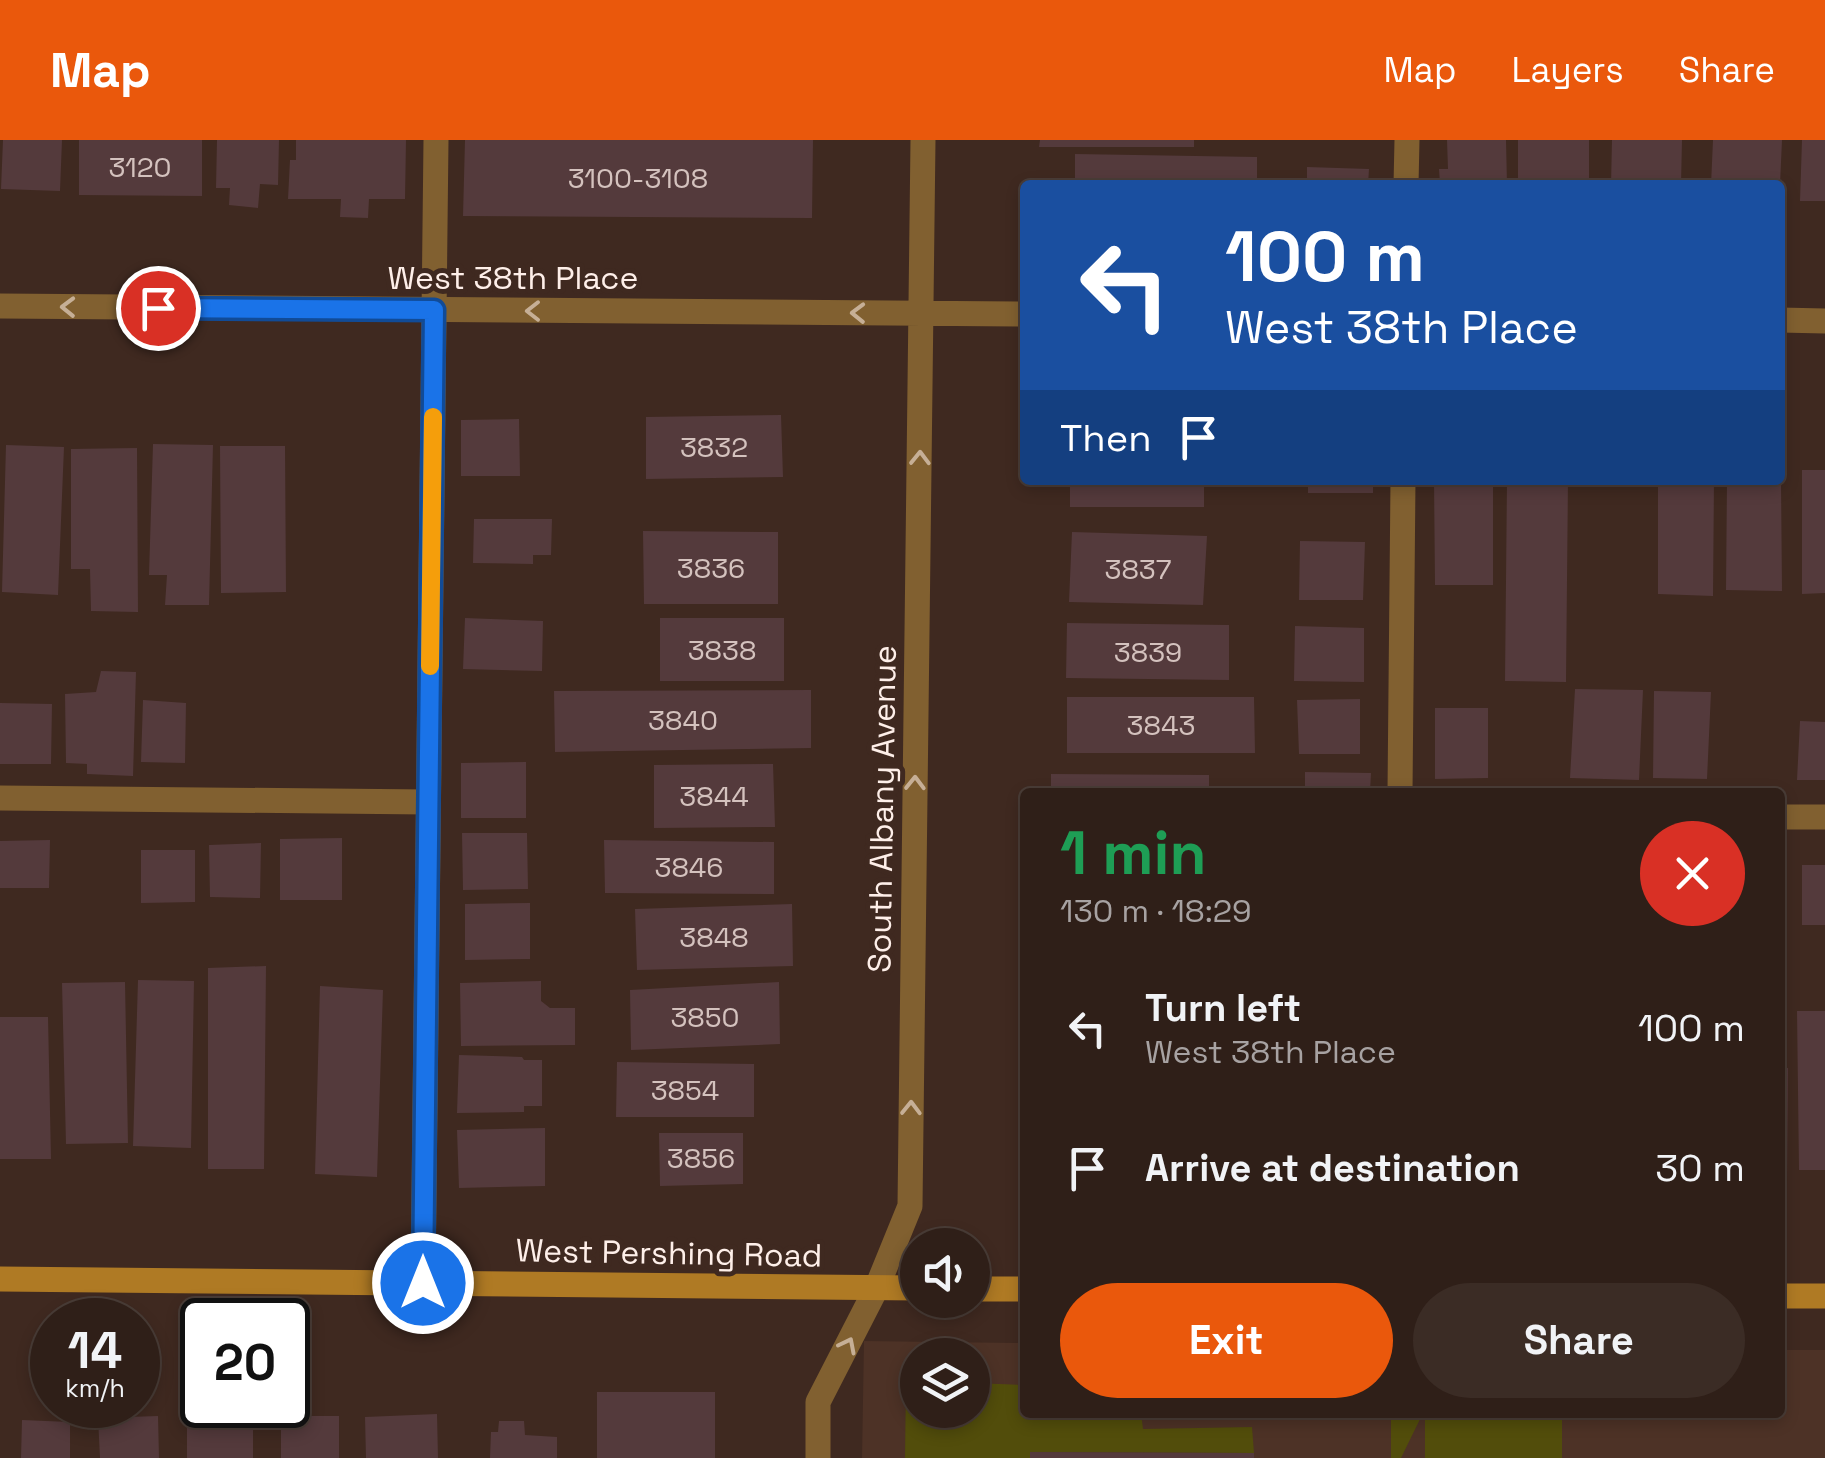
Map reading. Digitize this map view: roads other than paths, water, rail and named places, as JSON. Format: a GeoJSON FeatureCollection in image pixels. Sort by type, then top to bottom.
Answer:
{"type":"FeatureCollection","features":[{"type":"Feature","properties":{"kind":"street"},"geometry":{"type":"LineString","coordinates":[[423,1283],[436,140]]}},
{"type":"Feature","properties":{"kind":"street","name":"South Albany Avenue"},"geometry":{"type":"LineString","coordinates":[[818,1458],[818,1402],[877,1287],[910,1206],[923,140]]}},
{"type":"Feature","properties":{"kind":"street"},"geometry":{"type":"LineString","coordinates":[[1406,180],[1407,140]]}},
{"type":"Feature","properties":{"kind":"street","name":"West 38th Place"},"geometry":{"type":"LineString","coordinates":[[0,306],[1020,314]]}},
{"type":"Feature","properties":{"kind":"street"},"geometry":{"type":"LineString","coordinates":[[1785,320],[1825,321]]}},
{"type":"Feature","properties":{"kind":"street"},"geometry":{"type":"LineString","coordinates":[[1400,788],[1403,485]]}},
{"type":"Feature","properties":{"kind":"street"},"geometry":{"type":"LineString","coordinates":[[0,798],[428,802]]}},
{"type":"Feature","properties":{"kind":"street"},"geometry":{"type":"LineString","coordinates":[[1785,817],[1825,817]]}},
{"type":"Feature","properties":{"kind":"street","name":"West Pershing Road"},"geometry":{"type":"LineString","coordinates":[[0,1279],[900,1288]]}},
{"type":"Feature","properties":{"kind":"street"},"geometry":{"type":"LineString","coordinates":[[990,1288],[1020,1289]]}},
{"type":"Feature","properties":{"kind":"street"},"geometry":{"type":"LineString","coordinates":[[1785,1296],[1825,1296]]}}]}
